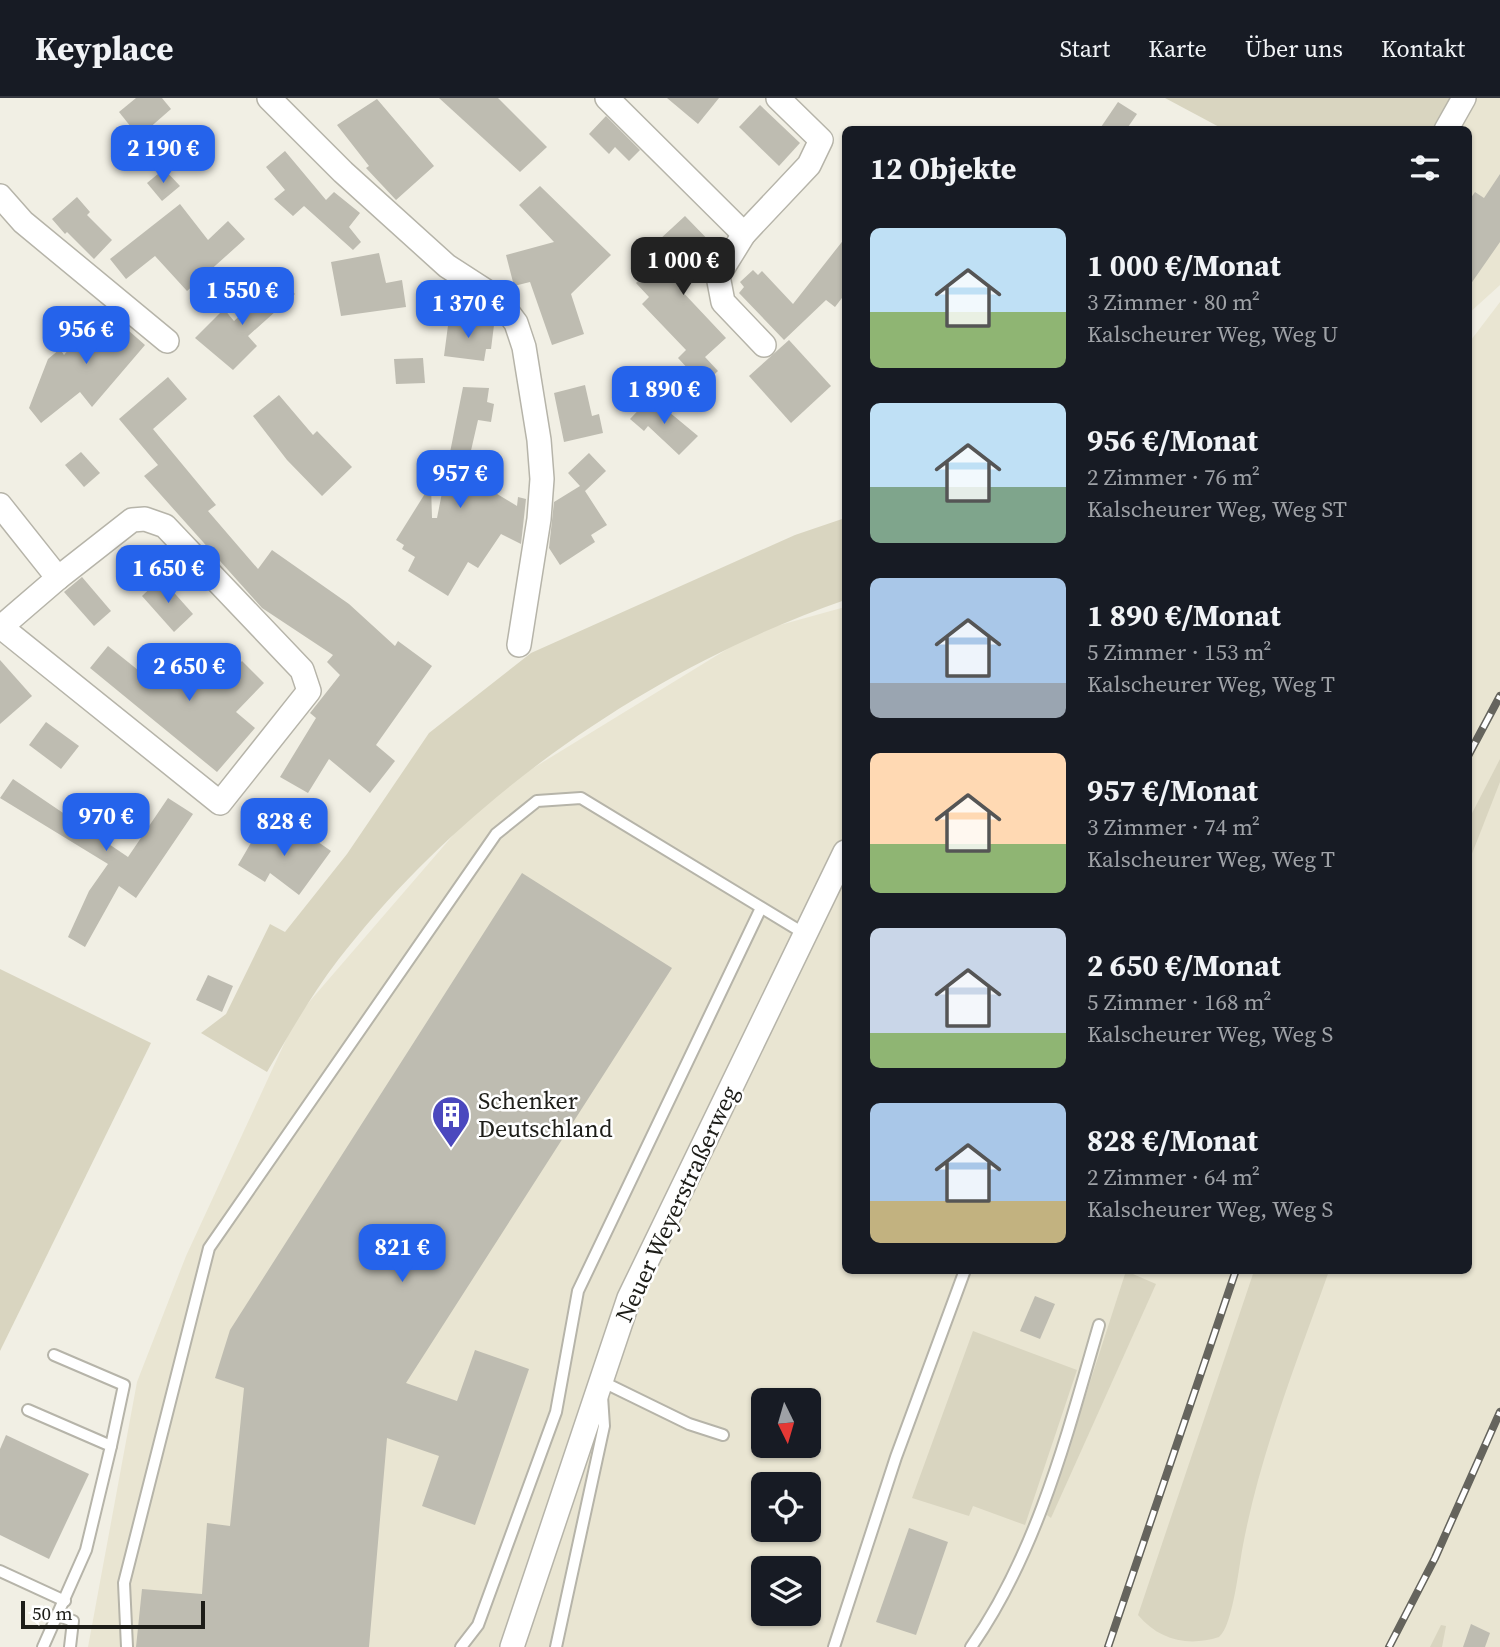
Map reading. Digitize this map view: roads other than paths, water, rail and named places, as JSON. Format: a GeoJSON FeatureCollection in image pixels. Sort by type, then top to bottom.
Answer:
{"type":"FeatureCollection","features":[{"type":"Feature","properties":{"kind":"street"},"geometry":{"type":"LineString","coordinates":[[269,98],[447,266],[498,299],[516,323],[524,347],[537,426],[542,479],[539,519],[519,645]]}},
{"type":"Feature","properties":{"kind":"street"},"geometry":{"type":"LineString","coordinates":[[607,98],[744,234]]}},
{"type":"Feature","properties":{"kind":"street"},"geometry":{"type":"LineString","coordinates":[[764,345],[723,302],[718,276],[744,234],[809,165],[821,140],[778,98]]}},
{"type":"Feature","properties":{"kind":"street"},"geometry":{"type":"LineString","coordinates":[[1448,126],[1464,98]]}},
{"type":"Feature","properties":{"kind":"street"},"geometry":{"type":"LineString","coordinates":[[0,196],[23,222],[167,341]]}},
{"type":"Feature","properties":{"kind":"street"},"geometry":{"type":"LineString","coordinates":[[0,505],[58,578]]}},
{"type":"Feature","properties":{"kind":"street"},"geometry":{"type":"LineString","coordinates":[[145,519],[165,526],[302,670],[309,691],[220,803],[1,628],[58,578],[132,520],[145,519]]}},
{"type":"Feature","properties":{"kind":"street","name":"Neuer Weyerstraßerweg"},"geometry":{"type":"LineString","coordinates":[[512,1647],[629,1298],[842,858]]}},
{"type":"Feature","properties":{"kind":"lane"},"geometry":{"type":"LineString","coordinates":[[127,1647],[124,1583],[209,1248],[496,834],[537,801],[581,798],[805,934]]}},
{"type":"Feature","properties":{"kind":"lane"},"geometry":{"type":"LineString","coordinates":[[461,1647],[478,1625],[556,1412],[578,1291],[761,908]]}},
{"type":"Feature","properties":{"kind":"lane"},"geometry":{"type":"LineString","coordinates":[[834,1647],[896,1457],[964,1274]]}},
{"type":"Feature","properties":{"kind":"lane"},"geometry":{"type":"LineString","coordinates":[[971,1647],[998,1608],[1058,1465],[1099,1325]]}},
{"type":"Feature","properties":{"kind":"lane"},"geometry":{"type":"LineString","coordinates":[[43,1647],[86,1550],[124,1385],[54,1355]]}},
{"type":"Feature","properties":{"kind":"lane"},"geometry":{"type":"LineString","coordinates":[[556,1647],[604,1426],[601,1381],[689,1424],[723,1435]]}},
{"type":"Feature","properties":{"kind":"lane"},"geometry":{"type":"LineString","coordinates":[[28,1410],[111,1446]]}},
{"type":"Feature","properties":{"kind":"lane"},"geometry":{"type":"LineString","coordinates":[[0,1571],[65,1601]]}},
{"type":"Feature","properties":{"kind":"lane"},"geometry":{"type":"LineString","coordinates":[[59,1616],[73,1621],[70,1647]]}},
{"type":"Feature","properties":{"kind":"railway"},"geometry":{"type":"LineString","coordinates":[[1472,748],[1500,696]]}},
{"type":"Feature","properties":{"kind":"railway"},"geometry":{"type":"LineString","coordinates":[[1108,1647],[1235,1274]]}},
{"type":"Feature","properties":{"kind":"railway"},"geometry":{"type":"LineString","coordinates":[[1389,1647],[1435,1558],[1500,1412]]}},
{"type":"Feature","properties":{"kind":"place","name":"Schenker Deutschland"},"geometry":{"type":"Point","coordinates":[451,1149]}}]}
